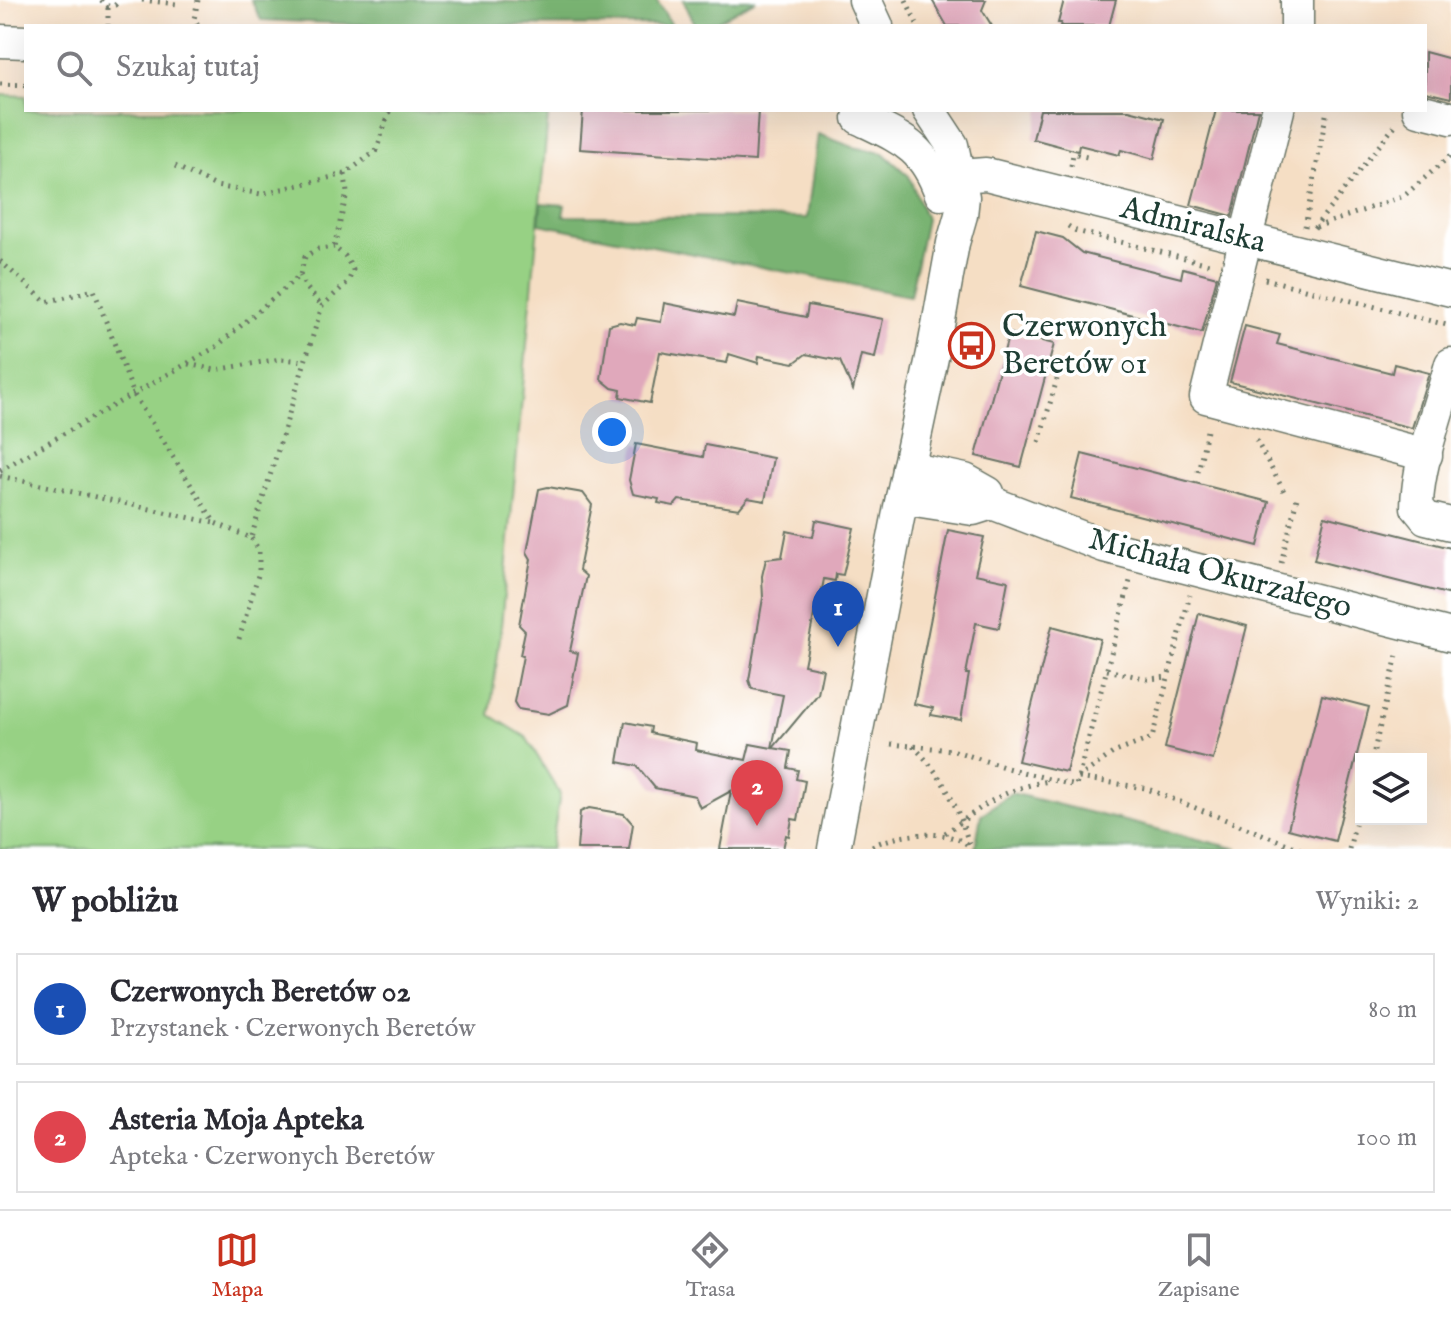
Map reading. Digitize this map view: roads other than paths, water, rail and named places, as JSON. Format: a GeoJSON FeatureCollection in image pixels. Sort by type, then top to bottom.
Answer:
{"type":"FeatureCollection","features":[{"type":"Feature","properties":{"kind":"street"},"geometry":{"type":"LineString","coordinates":[[848,24],[856,0]]}},
{"type":"Feature","properties":{"kind":"street"},"geometry":{"type":"LineString","coordinates":[[865,0],[876,24]]}},
{"type":"Feature","properties":{"kind":"street"},"geometry":{"type":"LineString","coordinates":[[1297,0],[1297,24]]}},
{"type":"Feature","properties":{"kind":"street"},"geometry":{"type":"LineString","coordinates":[[0,41],[24,42]]}},
{"type":"Feature","properties":{"kind":"street"},"geometry":{"type":"LineString","coordinates":[[930,112],[952,145],[947,175]]}},
{"type":"Feature","properties":{"kind":"street"},"geometry":{"type":"LineString","coordinates":[[1277,112],[1206,397],[1426,455]]}},
{"type":"Feature","properties":{"kind":"street"},"geometry":{"type":"LineString","coordinates":[[834,849],[963,197],[947,175],[912,146],[860,113]]}},
{"type":"Feature","properties":{"kind":"street"},"geometry":{"type":"LineString","coordinates":[[1408,116],[1451,118]]}},
{"type":"Feature","properties":{"kind":"street","name":"Admiralska"},"geometry":{"type":"LineString","coordinates":[[947,175],[986,174],[1451,290]]}},
{"type":"Feature","properties":{"kind":"street"},"geometry":{"type":"LineString","coordinates":[[1451,364],[1417,495],[1417,507],[1426,518],[1451,524]]}},
{"type":"Feature","properties":{"kind":"street","name":"Michała Okurzałego"},"geometry":{"type":"LineString","coordinates":[[905,483],[973,509],[992,503],[1104,546],[1451,635]]}},
{"type":"Feature","properties":{"kind":"place","name":"Czerwonych Beretów 01"},"geometry":{"type":"Point","coordinates":[971,345]}},
{"type":"Feature","properties":{"kind":"place","name":"Czerwonych Beretów 02"},"geometry":{"type":"Point","coordinates":[838,647]}},
{"type":"Feature","properties":{"kind":"place","name":"Asteria Moja Apteka"},"geometry":{"type":"Point","coordinates":[757,826]}}]}
